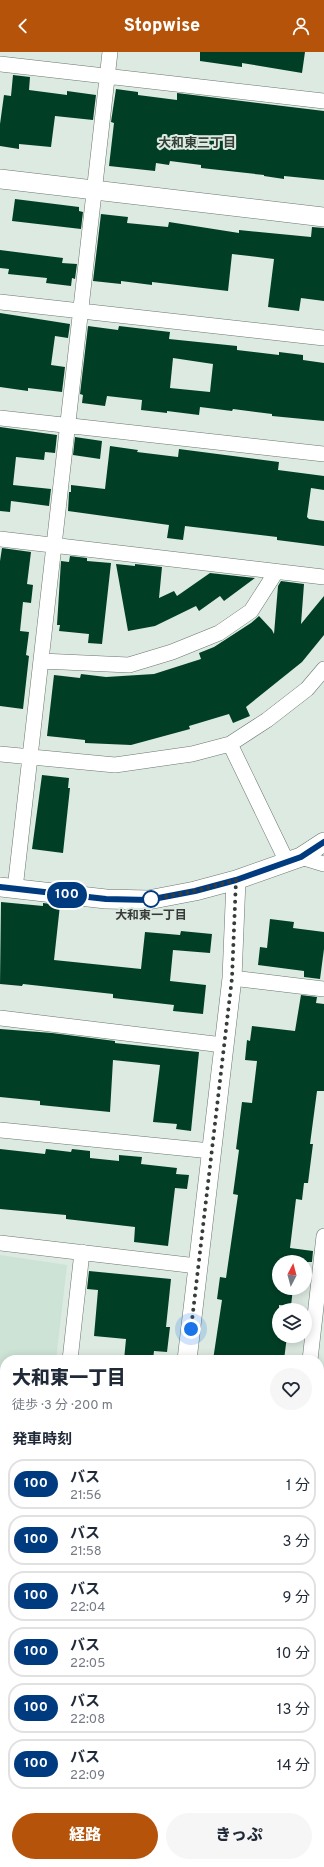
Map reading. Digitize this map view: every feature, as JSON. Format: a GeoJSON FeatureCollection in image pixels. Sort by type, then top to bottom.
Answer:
{"type":"FeatureCollection","features":[{"type":"Feature","properties":{"kind":"street"},"geometry":{"type":"LineString","coordinates":[[110,52],[30,757],[7,888],[106,899],[148,900],[195,891],[236,880],[294,859],[324,842]]}},
{"type":"Feature","properties":{"kind":"street"},"geometry":{"type":"LineString","coordinates":[[0,64],[324,101]]}},
{"type":"Feature","properties":{"kind":"street"},"geometry":{"type":"LineString","coordinates":[[0,179],[324,217]]}},
{"type":"Feature","properties":{"kind":"street"},"geometry":{"type":"LineString","coordinates":[[0,302],[324,338]]}},
{"type":"Feature","properties":{"kind":"street"},"geometry":{"type":"LineString","coordinates":[[0,418],[324,454]]}},
{"type":"Feature","properties":{"kind":"street"},"geometry":{"type":"LineString","coordinates":[[0,539],[324,577]]}},
{"type":"Feature","properties":{"kind":"street"},"geometry":{"type":"LineString","coordinates":[[41,661],[129,665],[172,652],[219,633],[251,611],[276,572]]}},
{"type":"Feature","properties":{"kind":"street"},"geometry":{"type":"LineString","coordinates":[[0,754],[115,765],[192,754],[230,744],[267,720],[307,689],[324,669]]}},
{"type":"Feature","properties":{"kind":"street"},"geometry":{"type":"LineString","coordinates":[[230,744],[294,859]]}},
{"type":"Feature","properties":{"kind":"street"},"geometry":{"type":"LineString","coordinates":[[294,859],[324,864]]}},
{"type":"Feature","properties":{"kind":"street"},"geometry":{"type":"LineString","coordinates":[[188,1355],[232,978],[236,880]]}},
{"type":"Feature","properties":{"kind":"street"},"geometry":{"type":"LineString","coordinates":[[232,978],[324,989]]}},
{"type":"Feature","properties":{"kind":"street"},"geometry":{"type":"LineString","coordinates":[[0,1018],[223,1045]]}},
{"type":"Feature","properties":{"kind":"street"},"geometry":{"type":"LineString","coordinates":[[0,1130],[211,1152]]}},
{"type":"Feature","properties":{"kind":"street"},"geometry":{"type":"LineString","coordinates":[[311,1355],[324,1236]]}},
{"type":"Feature","properties":{"kind":"street"},"geometry":{"type":"LineString","coordinates":[[0,1243],[197,1266]]}},
{"type":"Feature","properties":{"kind":"street"},"geometry":{"type":"LineString","coordinates":[[71,1355],[82,1252]]}},
{"type":"Feature","properties":{"kind":"shaded area"},"geometry":{"type":"Polygon","coordinates":[[[0,1255],[67,1265],[57,1355],[0,1355],[0,1255]]]}},
{"type":"Feature","properties":{"kind":"building"},"geometry":{"type":"Polygon","coordinates":[[[200,52],[305,52],[302,73],[242,63],[242,67],[200,61],[200,52]]]}},
{"type":"Feature","properties":{"kind":"building"},"geometry":{"type":"Polygon","coordinates":[[[13,75],[30,77],[29,90],[67,95],[67,91],[96,95],[93,120],[55,116],[51,147],[19,144],[19,149],[0,146],[0,124],[4,95],[11,96],[13,75]]]}},
{"type":"Feature","properties":{"kind":"building"},"geometry":{"type":"Polygon","coordinates":[[[116,89],[138,92],[138,95],[177,100],[177,93],[324,111],[324,180],[284,176],[284,179],[264,175],[201,168],[201,165],[170,161],[169,165],[156,163],[155,171],[109,166],[114,123],[111,122],[116,89]]]}},
{"type":"Feature","properties":{"kind":"building"},"geometry":{"type":"Polygon","coordinates":[[[15,199],[79,207],[79,211],[83,212],[81,229],[12,221],[15,199]]]}},
{"type":"Feature","properties":{"kind":"building"},"geometry":{"type":"Polygon","coordinates":[[[101,214],[128,217],[127,223],[168,227],[169,222],[239,233],[239,230],[311,237],[312,227],[324,228],[324,301],[301,298],[299,311],[268,307],[274,259],[232,254],[228,291],[152,282],[152,285],[121,281],[121,284],[93,281],[101,214]]]}},
{"type":"Feature","properties":{"kind":"building"},"geometry":{"type":"Polygon","coordinates":[[[0,250],[63,258],[62,263],[77,264],[75,279],[72,278],[71,286],[46,283],[47,278],[8,274],[9,269],[0,268],[0,250]]]}},
{"type":"Feature","properties":{"kind":"building"},"geometry":{"type":"Polygon","coordinates":[[[0,313],[70,324],[68,338],[55,336],[51,365],[65,367],[62,392],[28,388],[28,391],[0,387],[0,313]]]}},
{"type":"Feature","properties":{"kind":"building"},"geometry":{"type":"Polygon","coordinates":[[[88,326],[118,330],[119,326],[170,332],[169,339],[237,346],[237,350],[279,355],[279,352],[303,355],[303,360],[324,363],[324,421],[272,416],[272,414],[233,409],[232,411],[200,407],[199,415],[167,411],[167,413],[141,410],[142,400],[107,396],[105,406],[82,403],[83,395],[80,394],[88,326]],[[173,358],[170,388],[210,392],[213,364],[173,358]]]}},
{"type":"Feature","properties":{"kind":"building"},"geometry":{"type":"Polygon","coordinates":[[[0,427],[57,435],[55,453],[45,452],[44,460],[16,457],[13,485],[51,489],[49,506],[11,501],[10,512],[0,511],[0,427]]]}},
{"type":"Feature","properties":{"kind":"building"},"geometry":{"type":"Polygon","coordinates":[[[75,437],[102,441],[100,459],[73,455],[75,437]]]}},
{"type":"Feature","properties":{"kind":"building"},"geometry":{"type":"Polygon","coordinates":[[[110,446],[138,450],[137,452],[178,457],[179,449],[279,462],[278,470],[324,476],[324,490],[311,488],[307,517],[309,519],[324,521],[324,546],[277,540],[277,537],[185,526],[183,540],[167,538],[169,525],[68,511],[71,485],[105,489],[110,446]]]}},
{"type":"Feature","properties":{"kind":"building"},"geometry":{"type":"Polygon","coordinates":[[[2,548],[31,552],[27,584],[33,585],[31,603],[23,602],[20,631],[29,632],[26,655],[29,656],[23,709],[0,706],[0,561],[2,548]]]}},
{"type":"Feature","properties":{"kind":"building"},"geometry":{"type":"Polygon","coordinates":[[[70,556],[87,558],[87,561],[111,563],[102,644],[88,643],[89,634],[59,631],[60,625],[57,625],[61,561],[69,562],[70,556]]]}},
{"type":"Feature","properties":{"kind":"building"},"geometry":{"type":"Polygon","coordinates":[[[116,564],[135,566],[135,564],[162,567],[159,598],[174,591],[177,596],[210,573],[255,578],[224,601],[220,596],[199,611],[196,606],[155,626],[128,631],[116,564]]]}},
{"type":"Feature","properties":{"kind":"building"},"geometry":{"type":"Polygon","coordinates":[[[281,581],[304,584],[301,624],[324,596],[324,635],[302,662],[246,707],[250,716],[233,723],[229,714],[189,726],[190,729],[131,745],[85,743],[85,740],[47,736],[54,675],[80,678],[81,674],[106,677],[154,674],[201,659],[199,653],[214,647],[251,623],[259,616],[274,634],[278,586],[281,581]]]}},
{"type":"Feature","properties":{"kind":"building"},"geometry":{"type":"Polygon","coordinates":[[[42,775],[69,778],[68,788],[70,788],[63,853],[32,849],[42,775]]]}},
{"type":"Feature","properties":{"kind":"building"},"geometry":{"type":"Polygon","coordinates":[[[1,902],[43,906],[43,903],[60,905],[54,960],[141,969],[145,932],[180,935],[181,931],[212,934],[210,953],[173,950],[170,981],[206,985],[203,1014],[173,1011],[174,1005],[113,998],[113,994],[23,984],[22,986],[0,984],[1,902]]]}},
{"type":"Feature","properties":{"kind":"building"},"geometry":{"type":"Polygon","coordinates":[[[270,919],[294,922],[293,928],[324,932],[324,949],[320,979],[304,977],[304,971],[258,965],[260,947],[267,948],[270,919]]]}},
{"type":"Feature","properties":{"kind":"building"},"geometry":{"type":"Polygon","coordinates":[[[301,995],[317,997],[316,1003],[324,1004],[324,1091],[317,1091],[310,1144],[313,1144],[308,1183],[304,1183],[302,1200],[296,1199],[290,1248],[313,1251],[312,1262],[312,1255],[272,1255],[272,1295],[292,1295],[291,1303],[272,1303],[272,1343],[286,1343],[285,1355],[214,1355],[222,1300],[217,1299],[220,1277],[226,1278],[238,1195],[233,1194],[239,1150],[236,1149],[242,1102],[252,1103],[257,1061],[245,1060],[247,1040],[250,1041],[252,1026],[295,1031],[301,995]]]}},
{"type":"Feature","properties":{"kind":"building"},"geometry":{"type":"Polygon","coordinates":[[[0,1029],[52,1033],[115,1041],[115,1043],[199,1052],[191,1131],[176,1129],[177,1124],[153,1122],[160,1065],[113,1060],[110,1112],[40,1105],[40,1101],[0,1097],[0,1029]]]}},
{"type":"Feature","properties":{"kind":"building"},"geometry":{"type":"Polygon","coordinates":[[[0,1149],[45,1154],[46,1149],[71,1152],[72,1149],[90,1151],[90,1158],[119,1161],[119,1155],[142,1157],[141,1164],[177,1168],[176,1174],[189,1175],[187,1189],[175,1188],[168,1246],[134,1242],[135,1227],[66,1219],[66,1215],[0,1209],[0,1149]]]}},
{"type":"Feature","properties":{"kind":"building"},"geometry":{"type":"Polygon","coordinates":[[[89,1271],[171,1279],[166,1327],[170,1327],[167,1352],[154,1351],[154,1355],[124,1355],[126,1339],[94,1336],[98,1290],[87,1289],[89,1271]]]}},
{"type":"Feature","properties":{"kind":"bus line","name":"100"},"geometry":{"type":"LineString","coordinates":[[0,887],[106,899],[148,900],[195,891],[236,880],[301,857],[324,842]]}},
{"type":"Feature","properties":{"kind":"place","name":"大和東一丁目"},"geometry":{"type":"Point","coordinates":[151,899]}},
{"type":"Feature","properties":{"kind":"district","name":"大和東三丁目"},"geometry":{"type":"Point","coordinates":[197,144]}},
{"type":"Feature","properties":{"kind":"route"},"geometry":{"type":"LineString","coordinates":[[151,899],[148,900],[195,891],[236,880],[232,978],[191,1329]]}}]}
